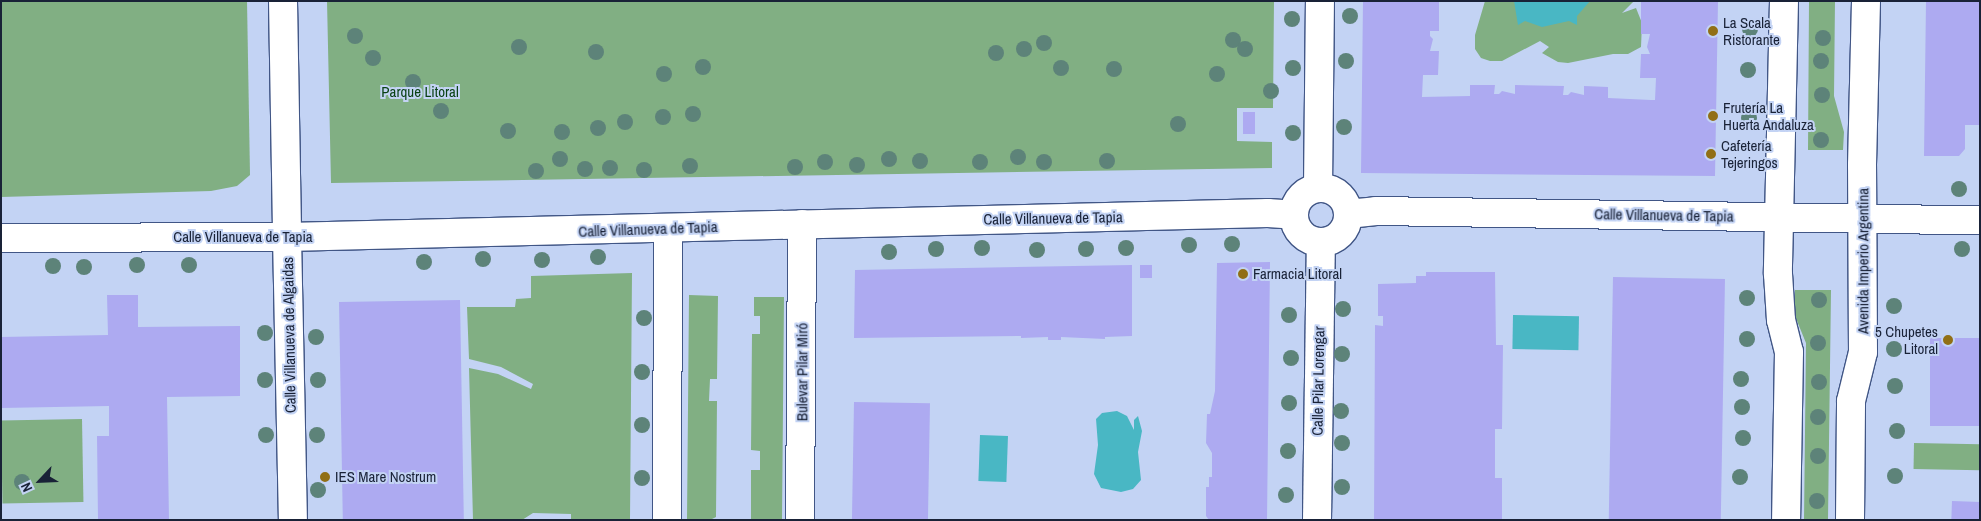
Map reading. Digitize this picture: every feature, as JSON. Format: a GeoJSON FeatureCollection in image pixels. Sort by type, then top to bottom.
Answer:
{"type":"FeatureCollection","features":[{"type":"Feature","properties":{"kind":"street","name":"Calle Villanueva de Algaidas"},"geometry":{"type":"LineString","coordinates":[[283,1],[293,520]]}},
{"type":"Feature","properties":{"kind":"street"},"geometry":{"type":"LineString","coordinates":[[1318,188],[1320,1]]}},
{"type":"Feature","properties":{"kind":"street"},"geometry":{"type":"LineString","coordinates":[[1784,1],[1780,217],[1781,320],[1789,352],[1786,520]]}},
{"type":"Feature","properties":{"kind":"street","name":"Avenida Imperio Argentina"},"geometry":{"type":"LineString","coordinates":[[1850,520],[1851,401],[1863,352],[1866,1]]}},
{"type":"Feature","properties":{"kind":"street"},"geometry":{"type":"LineString","coordinates":[[1318,188],[1335,192],[1342,198],[1348,214],[1344,231],[1337,238],[1321,243],[1305,237],[1299,230],[1294,215],[1302,197],[1318,188]]}},
{"type":"Feature","properties":{"kind":"street","name":"Calle Villanueva de Tapia"},"geometry":{"type":"LineString","coordinates":[[1348,214],[1376,211],[1980,220]]}},
{"type":"Feature","properties":{"kind":"street","name":"Calle Villanueva de Tapia"},"geometry":{"type":"LineString","coordinates":[[1,238],[287,237],[1268,213],[1294,215]]}},
{"type":"Feature","properties":{"kind":"street","name":"Bulevar Pilar Miró"},"geometry":{"type":"LineString","coordinates":[[800,520],[802,224]]}},
{"type":"Feature","properties":{"kind":"street"},"geometry":{"type":"LineString","coordinates":[[667,520],[668,229]]}},
{"type":"Feature","properties":{"kind":"street","name":"Calle Pilar Lorengar"},"geometry":{"type":"LineString","coordinates":[[1317,520],[1321,243]]}},
{"type":"Feature","properties":{"kind":"green space"},"geometry":{"type":"Polygon","coordinates":[[[1,1],[247,1],[250,175],[237,186],[211,191],[1,197],[1,1]]]}},
{"type":"Feature","properties":{"kind":"green space","name":"Parque Litoral"},"geometry":{"type":"Polygon","coordinates":[[[327,1],[1274,1],[1273,108],[1237,108],[1237,141],[1272,142],[1272,168],[331,183],[327,1]]]}},
{"type":"Feature","properties":{"kind":"green space"},"geometry":{"type":"Polygon","coordinates":[[[1485,1],[1634,1],[1622,13],[1636,8],[1642,23],[1641,47],[1628,54],[1613,54],[1568,63],[1558,62],[1542,53],[1549,47],[1540,41],[1502,61],[1490,61],[1481,58],[1475,49],[1475,35],[1485,1]]]}},
{"type":"Feature","properties":{"kind":"green space"},"geometry":{"type":"Polygon","coordinates":[[[1809,1],[1835,1],[1834,96],[1844,132],[1843,150],[1808,150],[1809,1]]]}},
{"type":"Feature","properties":{"kind":"green space"},"geometry":{"type":"Polygon","coordinates":[[[632,273],[630,520],[571,520],[571,514],[533,513],[522,520],[473,520],[469,368],[498,374],[531,389],[533,384],[501,367],[469,359],[467,307],[515,307],[516,299],[531,298],[531,276],[632,273]]]}},
{"type":"Feature","properties":{"kind":"green space"},"geometry":{"type":"Polygon","coordinates":[[[1795,290],[1831,290],[1828,520],[1804,520],[1806,343],[1795,316],[1795,290]]]}},
{"type":"Feature","properties":{"kind":"green space"},"geometry":{"type":"Polygon","coordinates":[[[689,295],[718,296],[717,379],[710,379],[709,401],[717,401],[716,517],[710,520],[687,520],[689,295]]]}},
{"type":"Feature","properties":{"kind":"green space"},"geometry":{"type":"Polygon","coordinates":[[[754,297],[784,297],[782,520],[751,520],[751,470],[760,470],[760,451],[751,450],[752,334],[760,334],[760,316],[754,316],[754,297]]]}},
{"type":"Feature","properties":{"kind":"green space"},"geometry":{"type":"Polygon","coordinates":[[[82,419],[83,502],[2,503],[1,420],[82,419]]]}},
{"type":"Feature","properties":{"kind":"green space"},"geometry":{"type":"Polygon","coordinates":[[[1914,443],[1980,444],[1980,470],[1914,469],[1914,443]]]}},
{"type":"Feature","properties":{"kind":"shaded area"},"geometry":{"type":"Polygon","coordinates":[[[1514,1],[1590,1],[1577,16],[1577,25],[1569,21],[1542,27],[1525,21],[1518,25],[1514,1]]]}},
{"type":"Feature","properties":{"kind":"shaded area"},"geometry":{"type":"Polygon","coordinates":[[[1513,315],[1579,316],[1578,350],[1512,349],[1513,315]]]}},
{"type":"Feature","properties":{"kind":"shaded area"},"geometry":{"type":"Polygon","coordinates":[[[1117,411],[1127,416],[1134,430],[1134,420],[1138,416],[1142,431],[1138,452],[1141,480],[1133,489],[1121,492],[1101,488],[1094,474],[1098,445],[1096,419],[1102,413],[1117,411]]]}},
{"type":"Feature","properties":{"kind":"shaded area"},"geometry":{"type":"Polygon","coordinates":[[[980,435],[1008,436],[1006,482],[978,481],[980,435]]]}},
{"type":"Feature","properties":{"kind":"building"},"geometry":{"type":"Polygon","coordinates":[[[1363,1],[1439,1],[1439,31],[1430,31],[1430,36],[1433,39],[1430,51],[1439,51],[1438,75],[1423,75],[1422,97],[1470,96],[1470,85],[1495,85],[1494,94],[1499,94],[1502,91],[1515,94],[1515,85],[1564,86],[1563,95],[1568,95],[1571,92],[1584,95],[1584,86],[1608,87],[1608,98],[1655,100],[1656,78],[1640,78],[1641,54],[1650,54],[1647,47],[1650,34],[1641,34],[1641,1],[1718,1],[1715,176],[1361,173],[1363,1]]]}},
{"type":"Feature","properties":{"kind":"building"},"geometry":{"type":"Polygon","coordinates":[[[1926,1],[1980,1],[1980,125],[1965,125],[1965,149],[1959,156],[1924,156],[1926,1]]]}},
{"type":"Feature","properties":{"kind":"building"},"geometry":{"type":"Polygon","coordinates":[[[1243,112],[1255,112],[1255,134],[1243,134],[1243,112]]]}},
{"type":"Feature","properties":{"kind":"building"},"geometry":{"type":"Polygon","coordinates":[[[1270,262],[1267,520],[1209,520],[1206,516],[1206,487],[1209,487],[1209,477],[1212,477],[1212,453],[1206,443],[1207,414],[1210,414],[1215,391],[1217,263],[1270,262]]]}},
{"type":"Feature","properties":{"kind":"building"},"geometry":{"type":"Polygon","coordinates":[[[1132,265],[1132,336],[1105,337],[1105,339],[1061,337],[1061,340],[1048,340],[1048,337],[1021,338],[1021,336],[854,338],[855,270],[1132,265]]]}},
{"type":"Feature","properties":{"kind":"building"},"geometry":{"type":"Polygon","coordinates":[[[1140,265],[1152,265],[1152,278],[1140,278],[1140,265]]]}},
{"type":"Feature","properties":{"kind":"building"},"geometry":{"type":"Polygon","coordinates":[[[1426,272],[1495,272],[1496,345],[1503,345],[1502,429],[1495,429],[1495,478],[1502,478],[1502,520],[1374,520],[1375,325],[1383,326],[1383,316],[1378,316],[1378,284],[1416,283],[1416,276],[1426,276],[1426,272]]]}},
{"type":"Feature","properties":{"kind":"building"},"geometry":{"type":"Polygon","coordinates":[[[1613,277],[1725,279],[1721,520],[1609,520],[1613,277]]]}},
{"type":"Feature","properties":{"kind":"building"},"geometry":{"type":"Polygon","coordinates":[[[107,295],[138,295],[138,327],[240,326],[240,396],[167,397],[169,520],[98,520],[97,436],[109,436],[109,406],[1,408],[1,337],[108,335],[107,295]]]}},
{"type":"Feature","properties":{"kind":"building"},"geometry":{"type":"Polygon","coordinates":[[[460,300],[464,520],[343,520],[339,302],[460,300]]]}},
{"type":"Feature","properties":{"kind":"building"},"geometry":{"type":"Polygon","coordinates":[[[1930,338],[1980,338],[1980,426],[1930,426],[1930,338]]]}},
{"type":"Feature","properties":{"kind":"building"},"geometry":{"type":"Polygon","coordinates":[[[854,402],[930,403],[928,520],[852,520],[854,402]]]}},
{"type":"Feature","properties":{"kind":"building"},"geometry":{"type":"Polygon","coordinates":[[[1952,501],[1980,502],[1979,520],[1951,520],[1952,501]]]}},
{"type":"Feature","properties":{"kind":"place","name":"La Scala Ristorante"},"geometry":{"type":"Point","coordinates":[1713,31]}},
{"type":"Feature","properties":{"kind":"place","name":"Frutería La Huerta Andaluza"},"geometry":{"type":"Point","coordinates":[1713,116]}},
{"type":"Feature","properties":{"kind":"place","name":"Cafetería Tejeringos"},"geometry":{"type":"Point","coordinates":[1711,154]}},
{"type":"Feature","properties":{"kind":"place","name":"Farmacia Litoral"},"geometry":{"type":"Point","coordinates":[1243,274]}},
{"type":"Feature","properties":{"kind":"place","name":"5 Chupetes Litoral"},"geometry":{"type":"Point","coordinates":[1948,340]}},
{"type":"Feature","properties":{"kind":"place","name":"IES Mare Nostrum"},"geometry":{"type":"Point","coordinates":[325,477]}}]}
